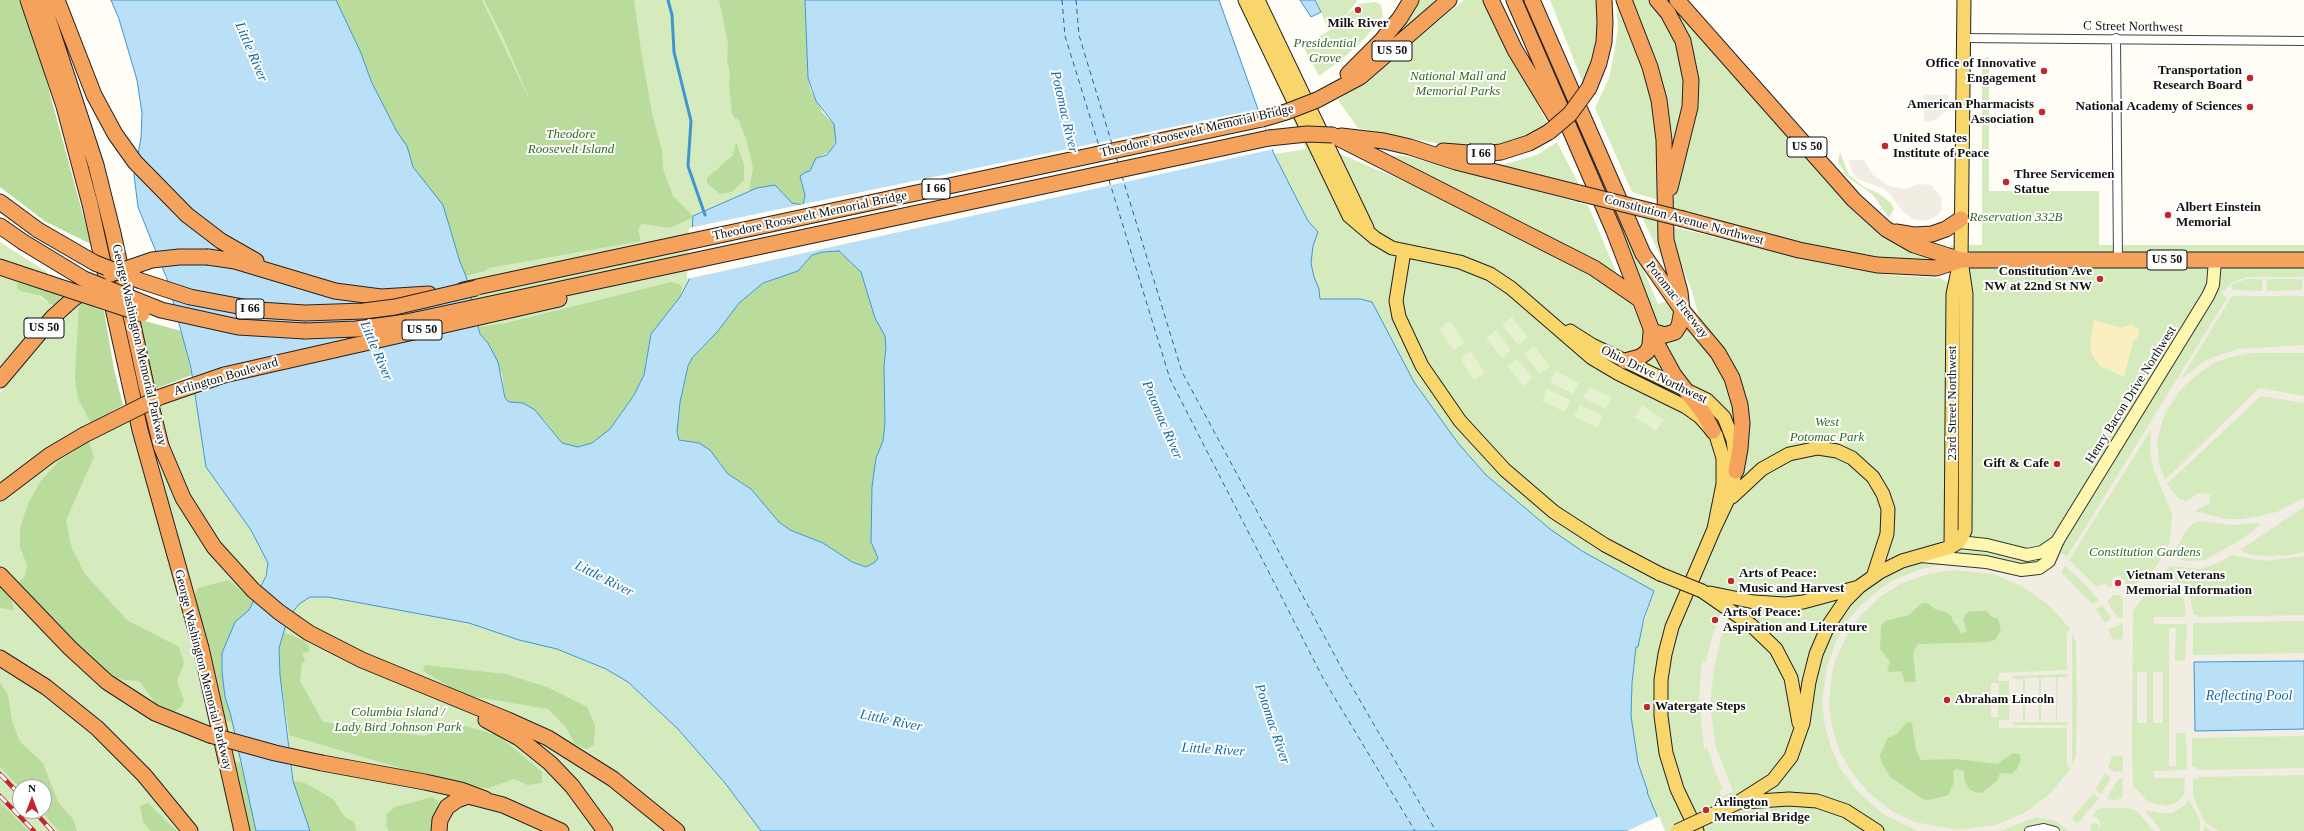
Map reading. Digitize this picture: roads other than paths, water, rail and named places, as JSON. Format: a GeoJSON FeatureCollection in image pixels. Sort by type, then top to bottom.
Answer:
{"type":"FeatureCollection","features":[{"type":"Feature","properties":{"kind":"highway","name":"George Washington Memorial Parkway"},"geometry":{"type":"LineString","coordinates":[[28,0],[62,100],[89,197],[139,424],[195,625],[242,831]]}},
{"type":"Feature","properties":{"kind":"highway","name":"George Washington Memorial Parkway"},"geometry":{"type":"LineString","coordinates":[[42,0],[96,165],[149,400],[168,464],[183,498],[204,534],[226,562],[253,590],[292,622],[345,652],[396,675],[508,720],[565,748],[625,788],[677,831]]}},
{"type":"Feature","properties":{"kind":"highway"},"geometry":{"type":"LineString","coordinates":[[57,0],[82,67],[101,109],[135,162],[172,202],[209,232],[280,274]]}},
{"type":"Feature","properties":{"kind":"highway","name":"I 66"},"geometry":{"type":"LineString","coordinates":[[1323,96],[1382,40],[1404,0]]}},
{"type":"Feature","properties":{"kind":"highway"},"geometry":{"type":"LineString","coordinates":[[1382,40],[1400,18],[1411,0]]}},
{"type":"Feature","properties":{"kind":"highway","name":"US 50"},"geometry":{"type":"LineString","coordinates":[[1323,96],[1360,77],[1449,0]]}},
{"type":"Feature","properties":{"kind":"highway"},"geometry":{"type":"LineString","coordinates":[[1491,0],[1515,50],[1585,166]]}},
{"type":"Feature","properties":{"kind":"highway","name":"Potomac Freeway"},"geometry":{"type":"LineString","coordinates":[[1514,0],[1616,236],[1638,299],[1651,330],[1682,388],[1704,414],[1713,431]]}},
{"type":"Feature","properties":{"kind":"highway","name":"Potomac Freeway"},"geometry":{"type":"LineString","coordinates":[[1532,0],[1641,250],[1682,310],[1718,353],[1735,387],[1742,423],[1740,449],[1736,471]]}},
{"type":"Feature","properties":{"kind":"highway","name":"I 66"},"geometry":{"type":"LineString","coordinates":[[1410,147],[1471,153],[1491,153],[1519,147],[1549,132],[1570,114],[1589,88],[1599,63],[1604,42],[1606,22],[1604,0]]}},
{"type":"Feature","properties":{"kind":"highway"},"geometry":{"type":"LineString","coordinates":[[1624,0],[1650,67],[1659,100],[1664,140],[1665,209],[1668,249],[1678,284],[1682,310],[1679,326],[1675,332],[1665,335],[1651,330],[1650,345],[1647,352],[1640,357],[1625,361]]}},
{"type":"Feature","properties":{"kind":"highway"},"geometry":{"type":"LineString","coordinates":[[1657,0],[1668,13],[1683,41],[1692,80],[1689,112],[1665,209]]}},
{"type":"Feature","properties":{"kind":"highway","name":"Constitution Avenue Northwest"},"geometry":{"type":"LineString","coordinates":[[1677,0],[1854,200],[1886,229],[1914,245],[1961,260],[2304,260]]}},
{"type":"Feature","properties":{"kind":"highway","name":"Theodore Roosevelt Memorial Bridge"},"geometry":{"type":"LineString","coordinates":[[0,202],[38,230],[95,263],[141,281],[196,298],[259,310],[305,313],[364,311],[395,307],[476,288],[1262,119],[1286,112],[1323,96]]}},
{"type":"Feature","properties":{"kind":"highway"},"geometry":{"type":"LineString","coordinates":[[1332,135],[1594,268],[1638,299]]}},
{"type":"Feature","properties":{"kind":"highway","name":"Theodore Roosevelt Memorial Bridge"},"geometry":{"type":"LineString","coordinates":[[0,226],[23,242],[84,279],[161,310],[238,326],[305,331],[356,329],[406,322],[615,277],[679,265],[1258,140],[1287,136],[1332,135],[1371,139],[1410,147]]}},
{"type":"Feature","properties":{"kind":"highway","name":"Constitution Avenue Northwest"},"geometry":{"type":"LineString","coordinates":[[1410,147],[1456,162],[1683,219],[1799,250],[1877,265],[1936,268],[1961,260]]}},
{"type":"Feature","properties":{"kind":"highway"},"geometry":{"type":"LineString","coordinates":[[1886,229],[1914,235],[1932,234],[1946,229],[1961,219]]}},
{"type":"Feature","properties":{"kind":"highway","name":"US 50"},"geometry":{"type":"LineString","coordinates":[[0,380],[62,308],[94,284],[127,267],[179,257],[220,258],[280,274]]}},
{"type":"Feature","properties":{"kind":"highway","name":"Theodore Roosevelt Memorial Bridge"},"geometry":{"type":"LineString","coordinates":[[336,349],[526,307],[679,265]]}},
{"type":"Feature","properties":{"kind":"highway"},"geometry":{"type":"LineString","coordinates":[[0,267],[156,318],[208,331],[256,337],[305,331]]}},
{"type":"Feature","properties":{"kind":"highway","name":"Theodore Roosevelt Memorial Bridge"},"geometry":{"type":"LineString","coordinates":[[280,274],[319,288],[368,296],[408,296],[476,288]]}},
{"type":"Feature","properties":{"kind":"highway","name":"Arlington Boulevard"},"geometry":{"type":"LineString","coordinates":[[0,493],[50,455],[135,408],[184,388],[243,370],[336,349]]}},
{"type":"Feature","properties":{"kind":"highway"},"geometry":{"type":"LineString","coordinates":[[0,575],[85,663],[118,691],[162,716],[210,735],[275,753],[461,790],[524,813],[561,831]]}},
{"type":"Feature","properties":{"kind":"highway"},"geometry":{"type":"LineString","coordinates":[[0,658],[46,687],[97,728],[144,775],[190,831]]}},
{"type":"Feature","properties":{"kind":"highway"},"geometry":{"type":"LineString","coordinates":[[396,675],[444,701],[496,725],[529,745],[550,763],[572,786],[605,831]]}},
{"type":"Feature","properties":{"kind":"highway"},"geometry":{"type":"LineString","coordinates":[[439,831],[443,814],[452,803],[468,796],[485,799]]}},
{"type":"Feature","properties":{"kind":"main road","name":"Ohio Drive Northwest"},"geometry":{"type":"LineString","coordinates":[[1245,0],[1349,216],[1386,245],[1404,251],[1456,262],[1483,271],[1511,288],[1592,358],[1619,374],[1686,407],[1713,431],[1722,452],[1724,472],[1714,528]]}},
{"type":"Feature","properties":{"kind":"main road"},"geometry":{"type":"LineString","coordinates":[[1258,0],[1369,233]]}},
{"type":"Feature","properties":{"kind":"main road","name":"23rd Street Northwest"},"geometry":{"type":"LineString","coordinates":[[1955,544],[1953,294],[1961,260],[1962,38],[1964,0]]}},
{"type":"Feature","properties":{"kind":"main road"},"geometry":{"type":"LineString","coordinates":[[1404,251],[1396,301],[1399,317],[1422,366],[1460,420],[1505,470],[1554,512],[1604,545],[1660,574],[1726,601],[1760,631],[1780,655],[1791,678],[1801,732]]}},
{"type":"Feature","properties":{"kind":"main road","name":"Ohio Drive Northwest"},"geometry":{"type":"LineString","coordinates":[[1541,313],[1592,345],[1707,400],[1724,417],[1733,440],[1736,471],[1729,500],[1714,528],[1672,627],[1664,661],[1660,692],[1662,728],[1669,765],[1697,831]]}},
{"type":"Feature","properties":{"kind":"main road"},"geometry":{"type":"LineString","coordinates":[[1729,500],[1754,475],[1770,463],[1789,454],[1818,448],[1837,451],[1852,458],[1873,477],[1883,494],[1888,509],[1887,534],[1873,577]]}},
{"type":"Feature","properties":{"kind":"main road"},"geometry":{"type":"LineString","coordinates":[[1677,831],[1738,803],[1766,785],[1779,773],[1791,757],[1801,732],[1810,673],[1823,635],[1840,609],[1860,586],[1894,564],[1955,544]]}},
{"type":"Feature","properties":{"kind":"main road"},"geometry":{"type":"LineString","coordinates":[[1726,601],[1794,604],[1860,586]]}},
{"type":"Feature","properties":{"kind":"main road"},"geometry":{"type":"LineString","coordinates":[[1738,803],[1789,799],[1817,801],[1846,812],[1875,830]]}},
{"type":"Feature","properties":{"kind":"street","name":"C Street Northwest"},"geometry":{"type":"LineString","coordinates":[[1962,38],[2116,38],[2304,41]]}},
{"type":"Feature","properties":{"kind":"street"},"geometry":{"type":"LineString","coordinates":[[2116,38],[2118,260]]}},
{"type":"Feature","properties":{"kind":"street","name":"Henry Bacon Drive Northwest"},"geometry":{"type":"LineString","coordinates":[[2058,540],[2208,296],[2214,280],[2215,260]]}},
{"type":"Feature","properties":{"kind":"street"},"geometry":{"type":"LineString","coordinates":[[1955,544],[1987,545],[2027,555],[2042,552],[2058,540]]}},
{"type":"Feature","properties":{"kind":"street"},"geometry":{"type":"LineString","coordinates":[[1918,556],[1986,562],[2027,570],[2038,568],[2049,561],[2058,540]]}},
{"type":"Feature","properties":{"kind":"street"},"geometry":{"type":"LineString","coordinates":[[2029,831],[2044,828],[2056,831]]}},
{"type":"Feature","properties":{"kind":"water"},"geometry":{"type":"Polygon","coordinates":[[[111,0],[336,0],[361,53],[371,81],[397,132],[407,146],[413,167],[443,205],[460,262],[466,276],[480,334],[488,343],[498,362],[505,398],[509,402],[523,403],[535,410],[562,443],[578,447],[592,443],[610,429],[634,395],[644,375],[651,334],[680,297],[689,280],[693,216],[757,188],[775,185],[792,203],[803,205],[805,195],[800,176],[810,171],[816,158],[827,155],[836,143],[834,124],[816,101],[808,78],[805,0],[1219,0],[1274,154],[1308,221],[1318,232],[1313,246],[1311,263],[1314,277],[1319,289],[1320,299],[1360,299],[1372,302],[1414,382],[1458,443],[1486,475],[1550,529],[1582,551],[1654,591],[1644,618],[1638,647],[1636,647],[1632,683],[1631,716],[1638,763],[1647,792],[1663,831],[761,831],[725,783],[678,729],[628,682],[606,669],[557,649],[519,640],[469,623],[328,597],[310,597],[299,604],[288,618],[279,648],[280,675],[293,781],[310,831],[256,831],[231,716],[225,697],[222,672],[222,653],[235,622],[249,610],[266,576],[268,563],[251,530],[206,467],[191,368],[167,279],[138,207],[134,175],[141,138],[142,113],[137,80],[119,19],[111,0]],[[839,251],[823,252],[812,255],[798,271],[763,283],[739,303],[718,331],[692,358],[688,366],[680,402],[677,432],[679,440],[699,443],[710,450],[728,474],[751,489],[779,522],[790,530],[823,543],[852,562],[866,567],[875,562],[878,558],[871,542],[872,487],[876,458],[883,441],[885,423],[884,366],[886,348],[885,336],[875,318],[861,272],[839,251]]]}},
{"type":"Feature","properties":{"kind":"water"},"geometry":{"type":"Polygon","coordinates":[[[1300,0],[1315,0],[1321,12],[1311,17],[1300,0]]]}},
{"type":"Feature","properties":{"kind":"water","name":"Reflecting Pool"},"geometry":{"type":"Polygon","coordinates":[[[2304,661],[2304,729],[2195,731],[2194,662],[2304,661]]]}},
{"type":"Feature","properties":{"kind":"waterway"},"geometry":{"type":"LineString","coordinates":[[668,0],[672,15],[674,52],[691,121],[688,166],[705,215]]}},
{"type":"Feature","properties":{"kind":"railway"},"geometry":{"type":"LineString","coordinates":[[0,774],[12,787]]}},
{"type":"Feature","properties":{"kind":"railway"},"geometry":{"type":"LineString","coordinates":[[0,796],[34,831]]}},
{"type":"Feature","properties":{"kind":"railway"},"geometry":{"type":"LineString","coordinates":[[41,819],[52,831]]}},
{"type":"Feature","properties":{"kind":"place","name":"Milk River"},"geometry":{"type":"Point","coordinates":[1358,10]}},
{"type":"Feature","properties":{"kind":"place","name":"Office of Innovative Engagement"},"geometry":{"type":"Point","coordinates":[2044,71]}},
{"type":"Feature","properties":{"kind":"place","name":"Transportation Research Board"},"geometry":{"type":"Point","coordinates":[2250,78]}},
{"type":"Feature","properties":{"kind":"place","name":"National Academy of Sciences"},"geometry":{"type":"Point","coordinates":[2250,107]}},
{"type":"Feature","properties":{"kind":"place","name":"American Pharmacists Association"},"geometry":{"type":"Point","coordinates":[2042,112]}},
{"type":"Feature","properties":{"kind":"place","name":"United States Institute of Peace"},"geometry":{"type":"Point","coordinates":[1885,146]}},
{"type":"Feature","properties":{"kind":"place","name":"Three Servicemen Statue"},"geometry":{"type":"Point","coordinates":[2006,182]}},
{"type":"Feature","properties":{"kind":"place","name":"Albert Einstein Memorial"},"geometry":{"type":"Point","coordinates":[2168,215]}},
{"type":"Feature","properties":{"kind":"place","name":"Constitution Ave NW at 22nd St NW"},"geometry":{"type":"Point","coordinates":[2100,279]}},
{"type":"Feature","properties":{"kind":"place","name":"Gift & Cafe"},"geometry":{"type":"Point","coordinates":[2057,464]}},
{"type":"Feature","properties":{"kind":"place","name":"Arts of Peace: Music and Harvest"},"geometry":{"type":"Point","coordinates":[1731,581]}},
{"type":"Feature","properties":{"kind":"place","name":"Vietnam Veterans Memorial Information"},"geometry":{"type":"Point","coordinates":[2118,583]}},
{"type":"Feature","properties":{"kind":"place","name":"Arts of Peace: Aspiration and Literature"},"geometry":{"type":"Point","coordinates":[1715,620]}},
{"type":"Feature","properties":{"kind":"place","name":"Abraham Lincoln"},"geometry":{"type":"Point","coordinates":[1947,700]}},
{"type":"Feature","properties":{"kind":"place","name":"Watergate Steps"},"geometry":{"type":"Point","coordinates":[1647,707]}},
{"type":"Feature","properties":{"kind":"place","name":"Arlington Memorial Bridge"},"geometry":{"type":"Point","coordinates":[1706,810]}},
{"type":"Feature","properties":{"kind":"park label","name":"Presidential Grove"},"geometry":{"type":"Point","coordinates":[1325,52]}},
{"type":"Feature","properties":{"kind":"park label","name":"National Mall and Memorial Parks"},"geometry":{"type":"Point","coordinates":[1458,84]}},
{"type":"Feature","properties":{"kind":"park label","name":"Theodore Roosevelt Island"},"geometry":{"type":"Point","coordinates":[571,142]}},
{"type":"Feature","properties":{"kind":"park label","name":"Reservation 332B"},"geometry":{"type":"Point","coordinates":[2016,218]}},
{"type":"Feature","properties":{"kind":"park label","name":"West Potomac Park"},"geometry":{"type":"Point","coordinates":[1827,430]}},
{"type":"Feature","properties":{"kind":"park label","name":"Constitution Gardens"},"geometry":{"type":"Point","coordinates":[2145,553]}},
{"type":"Feature","properties":{"kind":"park label","name":"Columbia Island / Lady Bird Johnson Park"},"geometry":{"type":"Point","coordinates":[398,720]}},
{"type":"Feature","properties":{"kind":"water label","name":"Little River"},"geometry":{"type":"Point","coordinates":[251,52]}},
{"type":"Feature","properties":{"kind":"water label","name":"Potomac River"},"geometry":{"type":"Point","coordinates":[1064,112]}},
{"type":"Feature","properties":{"kind":"water label","name":"Little River"},"geometry":{"type":"Point","coordinates":[376,351]}},
{"type":"Feature","properties":{"kind":"water label","name":"Potomac River"},"geometry":{"type":"Point","coordinates":[1162,420]}},
{"type":"Feature","properties":{"kind":"water label","name":"Little River"},"geometry":{"type":"Point","coordinates":[604,579]}},
{"type":"Feature","properties":{"kind":"water label","name":"Little River"},"geometry":{"type":"Point","coordinates":[891,721]}},
{"type":"Feature","properties":{"kind":"water label","name":"Potomac River"},"geometry":{"type":"Point","coordinates":[1272,724]}},
{"type":"Feature","properties":{"kind":"water label","name":"Little River"},"geometry":{"type":"Point","coordinates":[1213,750]}}]}
